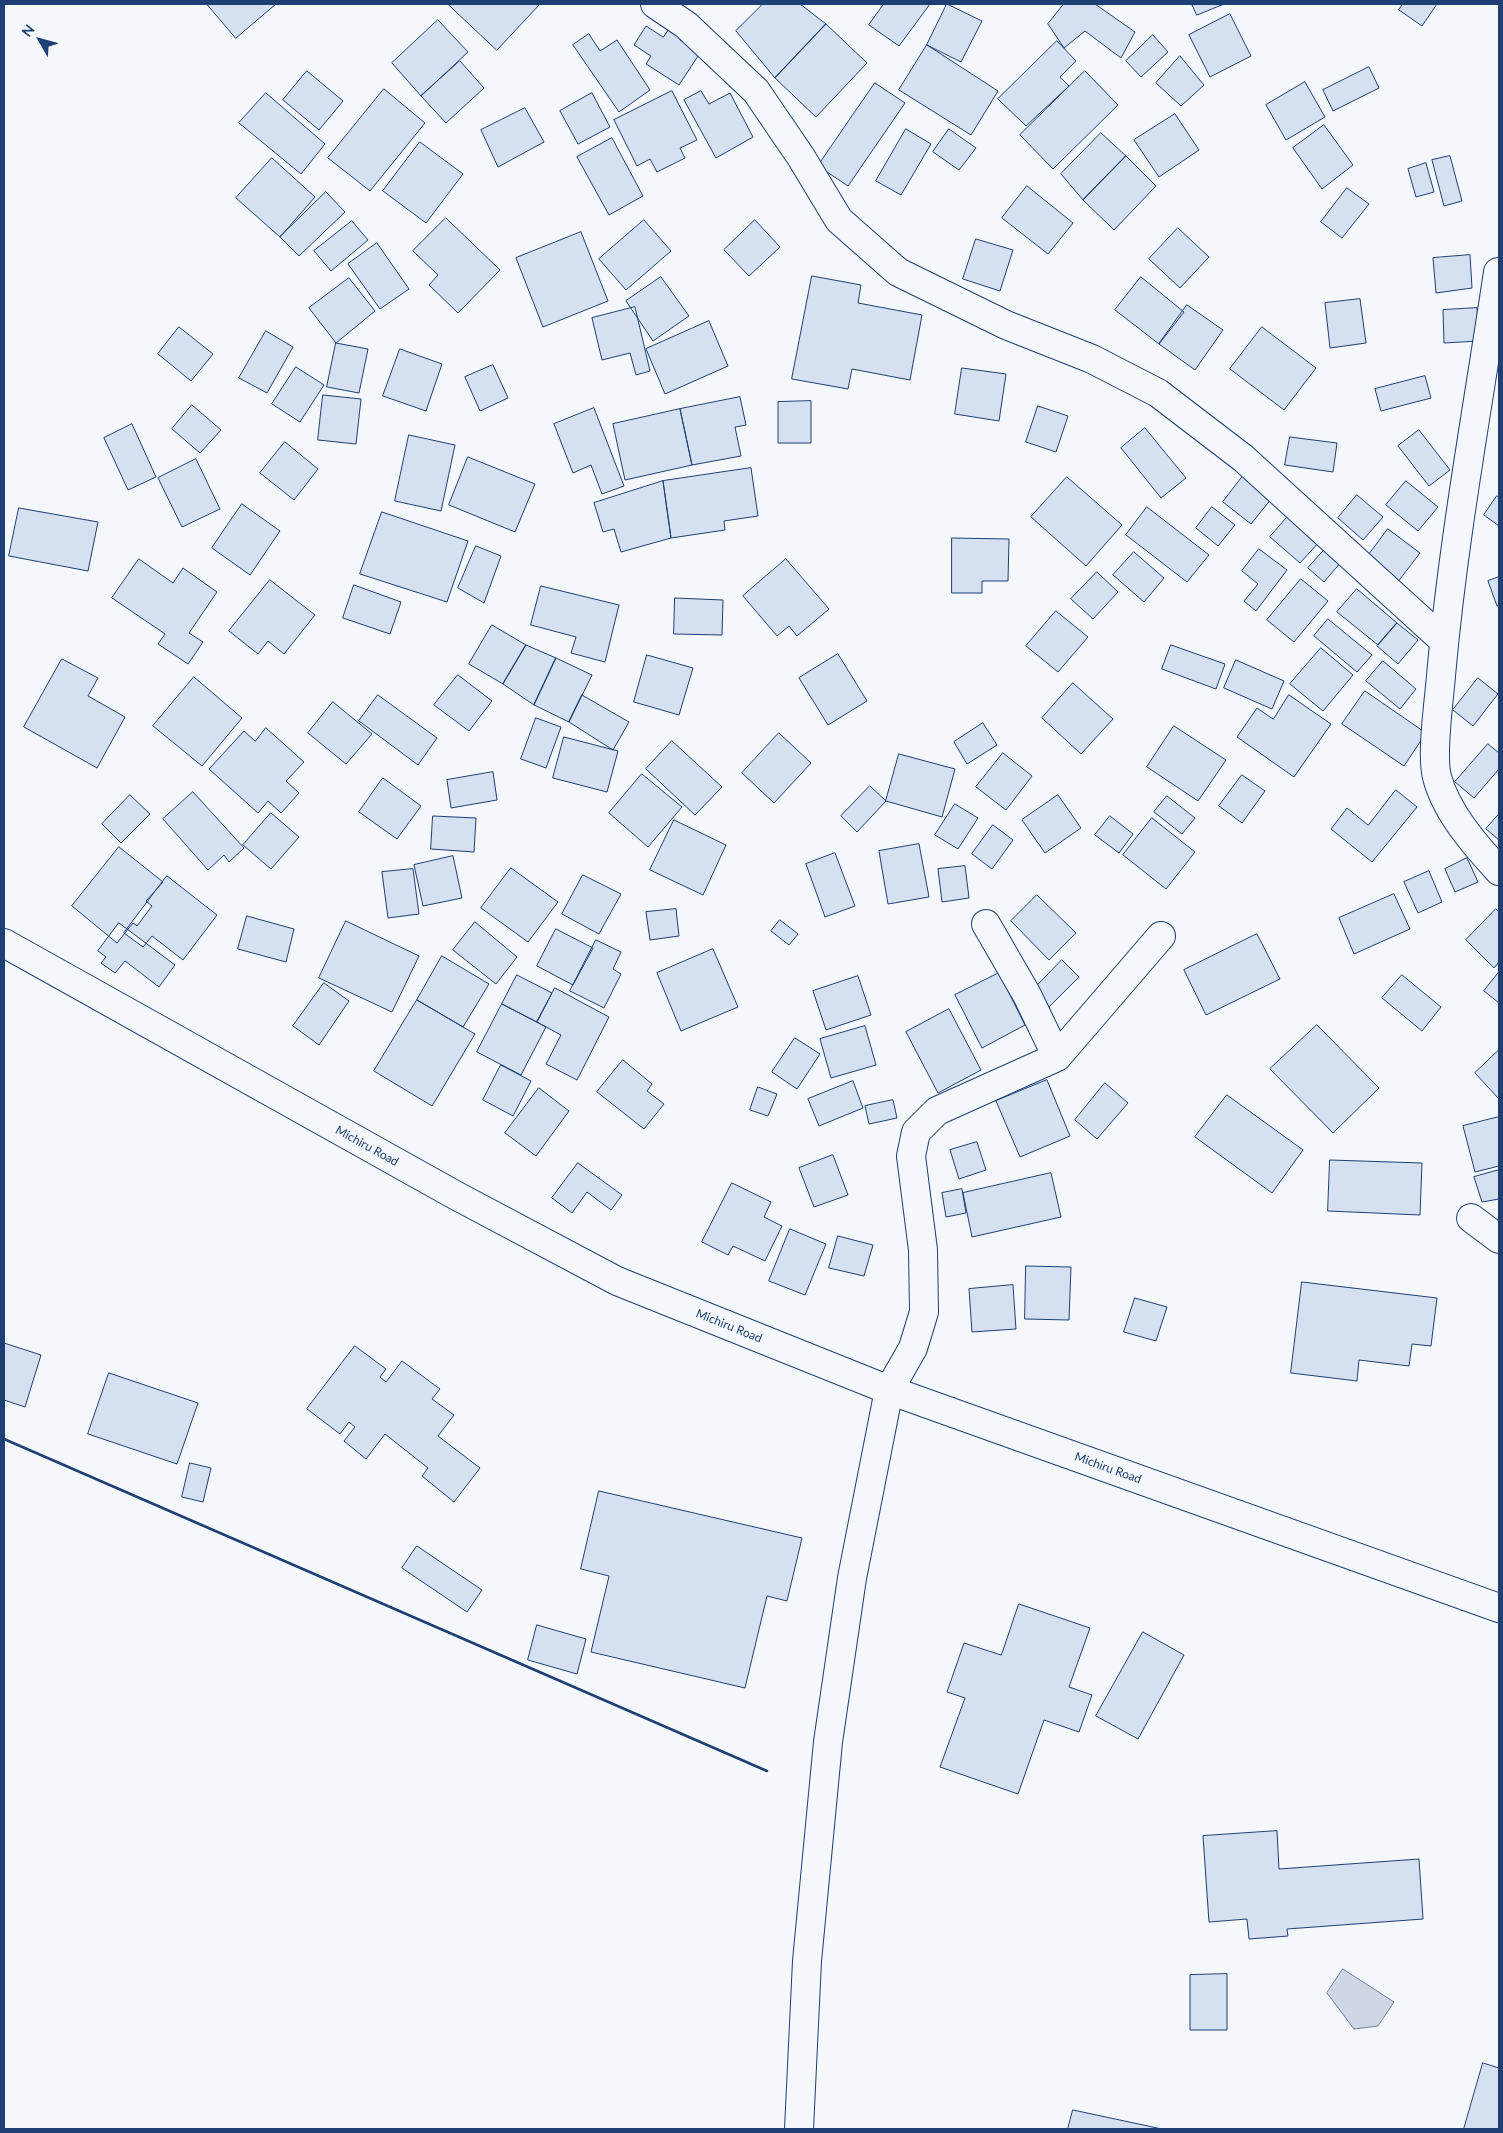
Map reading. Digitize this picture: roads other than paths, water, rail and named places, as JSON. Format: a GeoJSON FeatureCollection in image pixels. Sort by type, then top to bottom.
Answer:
{"type":"FeatureCollection","features":[{"type":"Feature","properties":{"kind":"street"},"geometry":{"type":"LineString","coordinates":[[655,4],[686,25],[756,91],[802,157],[839,220],[898,272],[1006,325],[1092,359],[1158,393],[1244,458],[1444,641]]}},
{"type":"Feature","properties":{"kind":"street"},"geometry":{"type":"LineString","coordinates":[[1498,272],[1465,479],[1444,641],[1436,740],[1436,777],[1452,811],[1499,871]]}},
{"type":"Feature","properties":{"kind":"street"},"geometry":{"type":"LineString","coordinates":[[986,924],[1027,995],[1057,1057]]}},
{"type":"Feature","properties":{"kind":"street"},"geometry":{"type":"LineString","coordinates":[[799,2129],[807,1961],[828,1742],[852,1578],[890,1390],[913,1348],[924,1312],[923,1250],[911,1156],[916,1132],[937,1111],[1057,1057],[1161,936]]}},
{"type":"Feature","properties":{"kind":"street","name":"Michiru Road"},"geometry":{"type":"LineString","coordinates":[[4,943],[446,1190],[617,1281],[890,1390],[1499,1608]]}},
{"type":"Feature","properties":{"kind":"street"},"geometry":{"type":"LineString","coordinates":[[1471,1218],[1499,1239]]}}]}
